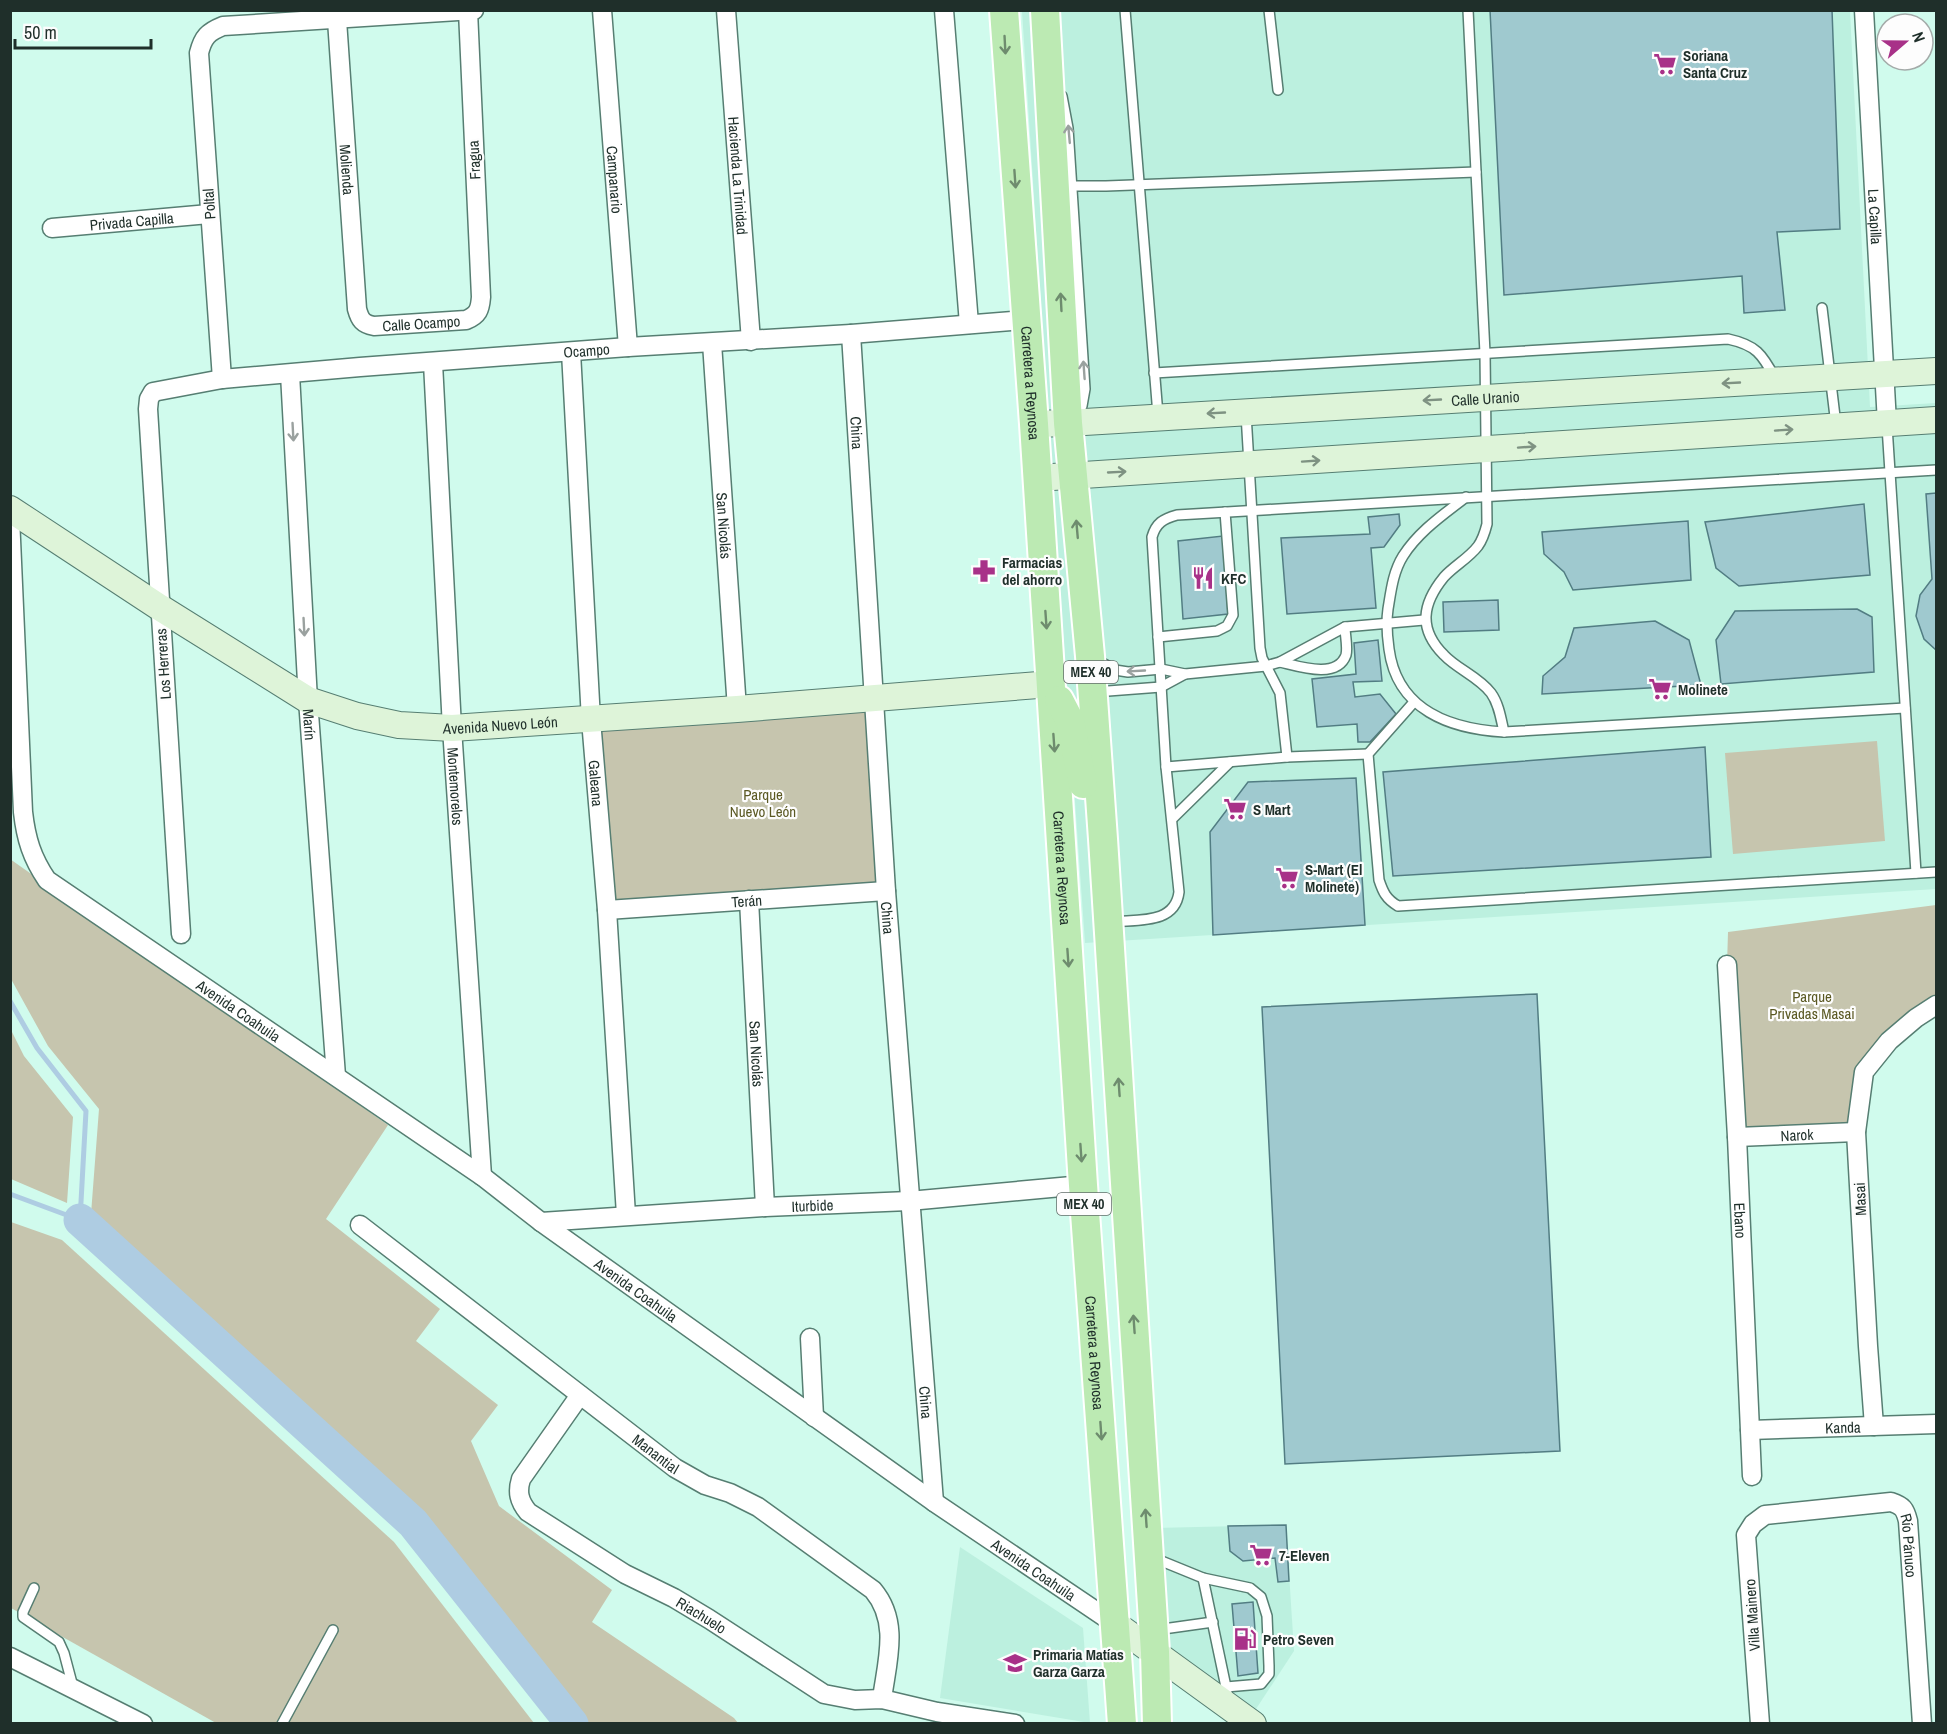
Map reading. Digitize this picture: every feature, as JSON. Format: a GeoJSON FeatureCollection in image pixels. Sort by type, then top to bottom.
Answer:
{"type":"FeatureCollection","features":[{"type":"Feature","properties":{"kind":"main road","name":"Carretera a Reynosa"},"geometry":{"type":"LineString","coordinates":[[1004,10],[1007,79],[1034,424],[1083,1185],[1122,1724]]}},
{"type":"Feature","properties":{"kind":"main road","name":"MEX 40"},"geometry":{"type":"LineString","coordinates":[[1045,10],[1048,67],[1063,182],[1068,423],[1093,692],[1158,1724]]}},
{"type":"Feature","properties":{"kind":"main road"},"geometry":{"type":"LineString","coordinates":[[1007,79],[1025,149],[1033,163],[1063,182]]}},
{"type":"Feature","properties":{"kind":"main road"},"geometry":{"type":"LineString","coordinates":[[1081,569],[1066,655],[1051,684],[1070,722],[1080,761],[1085,794],[1091,814],[1103,839]]}},
{"type":"Feature","properties":{"kind":"street"},"geometry":{"type":"LineString","coordinates":[[337,20],[474,10]]}},
{"type":"Feature","properties":{"kind":"street","name":"Campanario"},"geometry":{"type":"LineString","coordinates":[[602,10],[628,347]]}},
{"type":"Feature","properties":{"kind":"street","name":"Hacienda La Trinidad"},"geometry":{"type":"LineString","coordinates":[[726,10],[751,341]]}},
{"type":"Feature","properties":{"kind":"street"},"geometry":{"type":"LineString","coordinates":[[944,10],[969,324]]}},
{"type":"Feature","properties":{"kind":"street","name":"La Capilla"},"geometry":{"type":"LineString","coordinates":[[1864,10],[1887,423]]}},
{"type":"Feature","properties":{"kind":"street","name":"Fragua"},"geometry":{"type":"LineString","coordinates":[[468,11],[480,310]]}},
{"type":"Feature","properties":{"kind":"street","name":"Poltal"},"geometry":{"type":"LineString","coordinates":[[222,379],[199,53],[202,40],[210,31],[223,27],[337,20]]}},
{"type":"Feature","properties":{"kind":"street","name":"Molienda"},"geometry":{"type":"LineString","coordinates":[[337,20],[357,309],[360,319]]}},
{"type":"Feature","properties":{"kind":"street","name":"Privada Capilla"},"geometry":{"type":"LineString","coordinates":[[52,228],[209,214]]}},
{"type":"Feature","properties":{"kind":"street","name":"Calle Ocampo"},"geometry":{"type":"LineString","coordinates":[[360,319],[365,324],[374,326],[466,320],[474,317],[480,310]]}},
{"type":"Feature","properties":{"kind":"street","name":"Ocampo"},"geometry":{"type":"LineString","coordinates":[[150,394],[160,389],[222,379],[628,347],[751,341],[1025,320]]}},
{"type":"Feature","properties":{"kind":"street","name":"China"},"geometry":{"type":"LineString","coordinates":[[851,334],[886,891],[933,1502]]}},
{"type":"Feature","properties":{"kind":"street","name":"San Nicolás"},"geometry":{"type":"LineString","coordinates":[[712,343],[737,709]]}},
{"type":"Feature","properties":{"kind":"street","name":"Galeana"},"geometry":{"type":"LineString","coordinates":[[571,352],[591,720],[608,910],[626,1215]]}},
{"type":"Feature","properties":{"kind":"street","name":"Montemorelos"},"geometry":{"type":"LineString","coordinates":[[433,363],[452,728],[482,1176]]}},
{"type":"Feature","properties":{"kind":"street","name":"Calle Uranio"},"geometry":{"type":"LineString","coordinates":[[1034,424],[1936,370]]}},
{"type":"Feature","properties":{"kind":"street","name":"Marín"},"geometry":{"type":"LineString","coordinates":[[290,374],[308,700],[336,1076]]}},
{"type":"Feature","properties":{"kind":"street","name":"Los Herreras"},"geometry":{"type":"LineString","coordinates":[[150,394],[148,410],[159,607],[181,934]]}},
{"type":"Feature","properties":{"kind":"street"},"geometry":{"type":"LineString","coordinates":[[1037,478],[1936,420]]}},
{"type":"Feature","properties":{"kind":"street","name":"Avenida Nuevo León"},"geometry":{"type":"LineString","coordinates":[[10,509],[159,607],[308,700],[357,716],[399,724],[452,728],[591,720],[1051,684]]}},
{"type":"Feature","properties":{"kind":"street","name":"Avenida Coahuila"},"geometry":{"type":"LineString","coordinates":[[10,517],[22,812],[28,848],[47,880],[482,1176],[541,1222],[933,1502],[1116,1624],[1154,1641],[1228,1697],[1253,1724]]}},
{"type":"Feature","properties":{"kind":"street","name":"Terán"},"geometry":{"type":"LineString","coordinates":[[608,910],[886,891]]}},
{"type":"Feature","properties":{"kind":"street","name":"San Nicolás"},"geometry":{"type":"LineString","coordinates":[[749,900],[765,1207]]}},
{"type":"Feature","properties":{"kind":"street","name":"Ebano"},"geometry":{"type":"LineString","coordinates":[[1726,965],[1737,1137],[1752,1476]]}},
{"type":"Feature","properties":{"kind":"street","name":"Masai"},"geometry":{"type":"LineString","coordinates":[[1874,1426],[1856,1132],[1864,1072],[1889,1041],[1916,1018],[1936,1005]]}},
{"type":"Feature","properties":{"kind":"street","name":"Narok"},"geometry":{"type":"LineString","coordinates":[[1737,1137],[1856,1132]]}},
{"type":"Feature","properties":{"kind":"street","name":"Iturbide"},"geometry":{"type":"LineString","coordinates":[[541,1222],[765,1207],[909,1202],[1083,1185]]}},
{"type":"Feature","properties":{"kind":"street","name":"Manantial"},"geometry":{"type":"LineString","coordinates":[[360,1225],[675,1468],[705,1485],[730,1493],[758,1507],[873,1590],[882,1601],[889,1617],[890,1641],[882,1699]]}},
{"type":"Feature","properties":{"kind":"street"},"geometry":{"type":"LineString","coordinates":[[810,1338],[814,1417]]}},
{"type":"Feature","properties":{"kind":"street","name":"Riachuelo"},"geometry":{"type":"LineString","coordinates":[[580,1395],[521,1479],[518,1488],[519,1496],[528,1512],[625,1574],[674,1598],[709,1619],[824,1694],[855,1700],[882,1699],[937,1712],[1015,1724]]}},
{"type":"Feature","properties":{"kind":"street","name":"Kanda"},"geometry":{"type":"LineString","coordinates":[[1750,1430],[1936,1424]]}},
{"type":"Feature","properties":{"kind":"street","name":"Río Pánuco"},"geometry":{"type":"LineString","coordinates":[[1766,1515],[1891,1502],[1902,1505],[1906,1510],[1922,1724]]}},
{"type":"Feature","properties":{"kind":"street","name":"Villa Mainero"},"geometry":{"type":"LineString","coordinates":[[1760,1724],[1746,1535],[1752,1524],[1766,1515]]}},
{"type":"Feature","properties":{"kind":"street"},"geometry":{"type":"LineString","coordinates":[[10,1657],[143,1724]]}},
{"type":"Feature","properties":{"kind":"lane"},"geometry":{"type":"LineString","coordinates":[[1125,10],[1158,417]]}},
{"type":"Feature","properties":{"kind":"lane"},"geometry":{"type":"LineString","coordinates":[[1269,10],[1278,90]]}},
{"type":"Feature","properties":{"kind":"lane"},"geometry":{"type":"LineString","coordinates":[[1468,10],[1485,353],[1487,524],[1477,548],[1444,577],[1427,605],[1424,620],[1435,646],[1446,658],[1491,692],[1499,710],[1504,732]]}},
{"type":"Feature","properties":{"kind":"lane"},"geometry":{"type":"LineString","coordinates":[[1063,182],[1139,184],[1476,172]]}},
{"type":"Feature","properties":{"kind":"lane"},"geometry":{"type":"LineString","coordinates":[[1822,308],[1836,427]]}},
{"type":"Feature","properties":{"kind":"lane"},"geometry":{"type":"LineString","coordinates":[[1154,373],[1728,339],[1744,343],[1756,350],[1776,380]]}},
{"type":"Feature","properties":{"kind":"lane"},"geometry":{"type":"LineString","coordinates":[[1246,411],[1251,464],[1260,648],[1266,666],[1280,693],[1287,757]]}},
{"type":"Feature","properties":{"kind":"lane"},"geometry":{"type":"LineString","coordinates":[[1887,423],[1916,873]]}},
{"type":"Feature","properties":{"kind":"lane"},"geometry":{"type":"LineString","coordinates":[[1108,922],[1160,917],[1169,914],[1178,902],[1179,892],[1166,767],[1152,537],[1160,521],[1177,515],[1936,470]]}},
{"type":"Feature","properties":{"kind":"lane"},"geometry":{"type":"LineString","coordinates":[[1466,497],[1429,525],[1402,557],[1393,580],[1386,624],[1395,672],[1414,702],[1434,716],[1457,726],[1480,731],[1504,732],[1905,708]]}},
{"type":"Feature","properties":{"kind":"lane"},"geometry":{"type":"LineString","coordinates":[[1158,637],[1217,631],[1227,626],[1230,621],[1233,615],[1225,512]]}},
{"type":"Feature","properties":{"kind":"lane"},"geometry":{"type":"LineString","coordinates":[[1090,656],[1106,667],[1128,672],[1161,669],[1185,674],[1266,666],[1280,662],[1345,627],[1424,620]]}},
{"type":"Feature","properties":{"kind":"lane"},"geometry":{"type":"LineString","coordinates":[[1280,662],[1316,670],[1332,668],[1341,663],[1346,654],[1345,627]]}},
{"type":"Feature","properties":{"kind":"lane"},"geometry":{"type":"LineString","coordinates":[[1093,692],[1161,687],[1185,674]]}},
{"type":"Feature","properties":{"kind":"lane"},"geometry":{"type":"LineString","coordinates":[[1414,702],[1368,754],[1378,880],[1383,892],[1390,901],[1398,906],[1936,872]]}},
{"type":"Feature","properties":{"kind":"lane"},"geometry":{"type":"LineString","coordinates":[[1166,767],[1287,757],[1368,754]]}},
{"type":"Feature","properties":{"kind":"lane"},"geometry":{"type":"LineString","coordinates":[[1172,819],[1230,762]]}},
{"type":"Feature","properties":{"kind":"lane"},"geometry":{"type":"LineString","coordinates":[[1148,1556],[1203,1578],[1250,1588],[1261,1597],[1267,1616],[1269,1674],[1261,1684],[1228,1697],[1203,1578]]}},
{"type":"Feature","properties":{"kind":"lane"},"geometry":{"type":"LineString","coordinates":[[34,1588],[22,1612],[23,1617],[59,1642],[74,1689]]}},
{"type":"Feature","properties":{"kind":"lane"},"geometry":{"type":"LineString","coordinates":[[1154,1641],[1213,1622]]}},
{"type":"Feature","properties":{"kind":"lane"},"geometry":{"type":"LineString","coordinates":[[282,1724],[333,1629]]}},
{"type":"Feature","properties":{"kind":"shaded area"},"geometry":{"type":"Polygon","coordinates":[[[1022,11],[1850,11],[1870,407],[1936,403],[1936,889],[1085,943],[1022,11]]]}},
{"type":"Feature","properties":{"kind":"shaded area"},"geometry":{"type":"Polygon","coordinates":[[[1286,1525],[1294,1651],[1256,1709],[1163,1649],[1154,1528],[1286,1525]]]}},
{"type":"Feature","properties":{"kind":"shaded area","name":"Primaria Matías Garza Garza"},"geometry":{"type":"Polygon","coordinates":[[[960,1547],[1083,1628],[1090,1723],[940,1698],[960,1547]]]}},
{"type":"Feature","properties":{"kind":"green space","name":"Parque Nuevo León"},"geometry":{"type":"Polygon","coordinates":[[[875,698],[886,891],[607,910],[591,720],[875,698]]]}},
{"type":"Feature","properties":{"kind":"green space"},"geometry":{"type":"Polygon","coordinates":[[[1877,741],[1885,841],[1733,854],[1725,753],[1877,741]]]}},
{"type":"Feature","properties":{"kind":"green space"},"geometry":{"type":"Polygon","coordinates":[[[10,859],[388,1125],[326,1219],[440,1309],[416,1341],[498,1405],[471,1441],[499,1506],[612,1590],[592,1622],[734,1718],[738,1723],[582,1723],[432,1525],[91,1214],[99,1109],[48,1046],[11,979],[10,859]]]}},
{"type":"Feature","properties":{"kind":"green space","name":"Parque Privadas Masai"},"geometry":{"type":"Polygon","coordinates":[[[1936,905],[1936,1005],[1865,1072],[1856,1132],[1737,1137],[1727,965],[1728,932],[1936,905]]]}},
{"type":"Feature","properties":{"kind":"green space"},"geometry":{"type":"Polygon","coordinates":[[[11,1030],[24,1056],[73,1117],[67,1203],[11,1179],[11,1030]]]}},
{"type":"Feature","properties":{"kind":"green space"},"geometry":{"type":"Polygon","coordinates":[[[11,1222],[62,1240],[394,1542],[534,1723],[216,1723],[11,1608],[11,1222]]]}},
{"type":"Feature","properties":{"kind":"building"},"geometry":{"type":"Polygon","coordinates":[[[1490,10],[1832,10],[1840,229],[1777,232],[1785,310],[1744,313],[1742,276],[1504,295],[1490,10]]]}},
{"type":"Feature","properties":{"kind":"building"},"geometry":{"type":"Polygon","coordinates":[[[1936,493],[1936,650],[1924,639],[1916,616],[1920,595],[1932,579],[1926,494],[1936,493]]]}},
{"type":"Feature","properties":{"kind":"building"},"geometry":{"type":"Polygon","coordinates":[[[1864,504],[1870,575],[1739,586],[1716,568],[1705,522],[1864,504]]]}},
{"type":"Feature","properties":{"kind":"building"},"geometry":{"type":"Polygon","coordinates":[[[1399,514],[1400,525],[1384,547],[1371,548],[1376,608],[1287,614],[1281,538],[1370,534],[1368,517],[1399,514]]]}},
{"type":"Feature","properties":{"kind":"building"},"geometry":{"type":"Polygon","coordinates":[[[1688,521],[1691,580],[1573,590],[1564,572],[1544,554],[1542,532],[1688,521]]]}},
{"type":"Feature","properties":{"kind":"building","name":"KFC"},"geometry":{"type":"Polygon","coordinates":[[[1223,536],[1228,614],[1183,619],[1178,541],[1223,536]]]}},
{"type":"Feature","properties":{"kind":"building"},"geometry":{"type":"Polygon","coordinates":[[[1498,600],[1499,630],[1444,632],[1443,602],[1498,600]]]}},
{"type":"Feature","properties":{"kind":"building"},"geometry":{"type":"Polygon","coordinates":[[[1857,609],[1872,617],[1874,672],[1721,684],[1716,640],[1735,611],[1857,609]]]}},
{"type":"Feature","properties":{"kind":"building"},"geometry":{"type":"Polygon","coordinates":[[[1655,621],[1689,640],[1701,685],[1542,694],[1543,676],[1565,657],[1574,628],[1655,621]]]}},
{"type":"Feature","properties":{"kind":"building"},"geometry":{"type":"Polygon","coordinates":[[[1378,640],[1382,681],[1353,682],[1355,697],[1380,694],[1396,714],[1370,742],[1358,742],[1357,724],[1317,727],[1312,679],[1356,674],[1354,643],[1378,640]]]}},
{"type":"Feature","properties":{"kind":"building"},"geometry":{"type":"Polygon","coordinates":[[[1705,747],[1711,857],[1393,876],[1383,772],[1705,747]]]}},
{"type":"Feature","properties":{"kind":"building","name":"S-Mart (El Molinete)"},"geometry":{"type":"Polygon","coordinates":[[[1356,778],[1365,925],[1213,935],[1210,832],[1248,782],[1356,778]]]}},
{"type":"Feature","properties":{"kind":"building"},"geometry":{"type":"Polygon","coordinates":[[[1537,994],[1560,1451],[1285,1464],[1262,1007],[1537,994]]]}},
{"type":"Feature","properties":{"kind":"building","name":"7-Eleven"},"geometry":{"type":"Polygon","coordinates":[[[1286,1525],[1289,1581],[1278,1582],[1275,1558],[1243,1561],[1230,1551],[1228,1526],[1286,1525]]]}},
{"type":"Feature","properties":{"kind":"building","name":"Petro Seven"},"geometry":{"type":"Polygon","coordinates":[[[1253,1602],[1258,1673],[1238,1676],[1232,1604],[1253,1602]]]}},
{"type":"Feature","properties":{"kind":"waterway"},"geometry":{"type":"LineString","coordinates":[[10,1001],[37,1048],[86,1111],[80,1220],[10,1194]]}},
{"type":"Feature","properties":{"kind":"waterway"},"geometry":{"type":"LineString","coordinates":[[80,1220],[413,1523],[572,1724]]}},
{"type":"Feature","properties":{"kind":"place","name":"Soriana Santa Cruz"},"geometry":{"type":"Point","coordinates":[1665,64]}},
{"type":"Feature","properties":{"kind":"place","name":"Farmacias del ahorro"},"geometry":{"type":"Point","coordinates":[984,571]}},
{"type":"Feature","properties":{"kind":"place","name":"KFC"},"geometry":{"type":"Point","coordinates":[1203,578]}},
{"type":"Feature","properties":{"kind":"place","name":"Molinete"},"geometry":{"type":"Point","coordinates":[1660,689]}},
{"type":"Feature","properties":{"kind":"place","name":"S Mart"},"geometry":{"type":"Point","coordinates":[1235,809]}},
{"type":"Feature","properties":{"kind":"place","name":"S-Mart (El Molinete)"},"geometry":{"type":"Point","coordinates":[1287,878]}},
{"type":"Feature","properties":{"kind":"place","name":"7-Eleven"},"geometry":{"type":"Point","coordinates":[1261,1555]}},
{"type":"Feature","properties":{"kind":"place","name":"Petro Seven"},"geometry":{"type":"Point","coordinates":[1245,1639]}},
{"type":"Feature","properties":{"kind":"place","name":"Primaria Matías Garza Garza"},"geometry":{"type":"Point","coordinates":[1015,1663]}}]}
